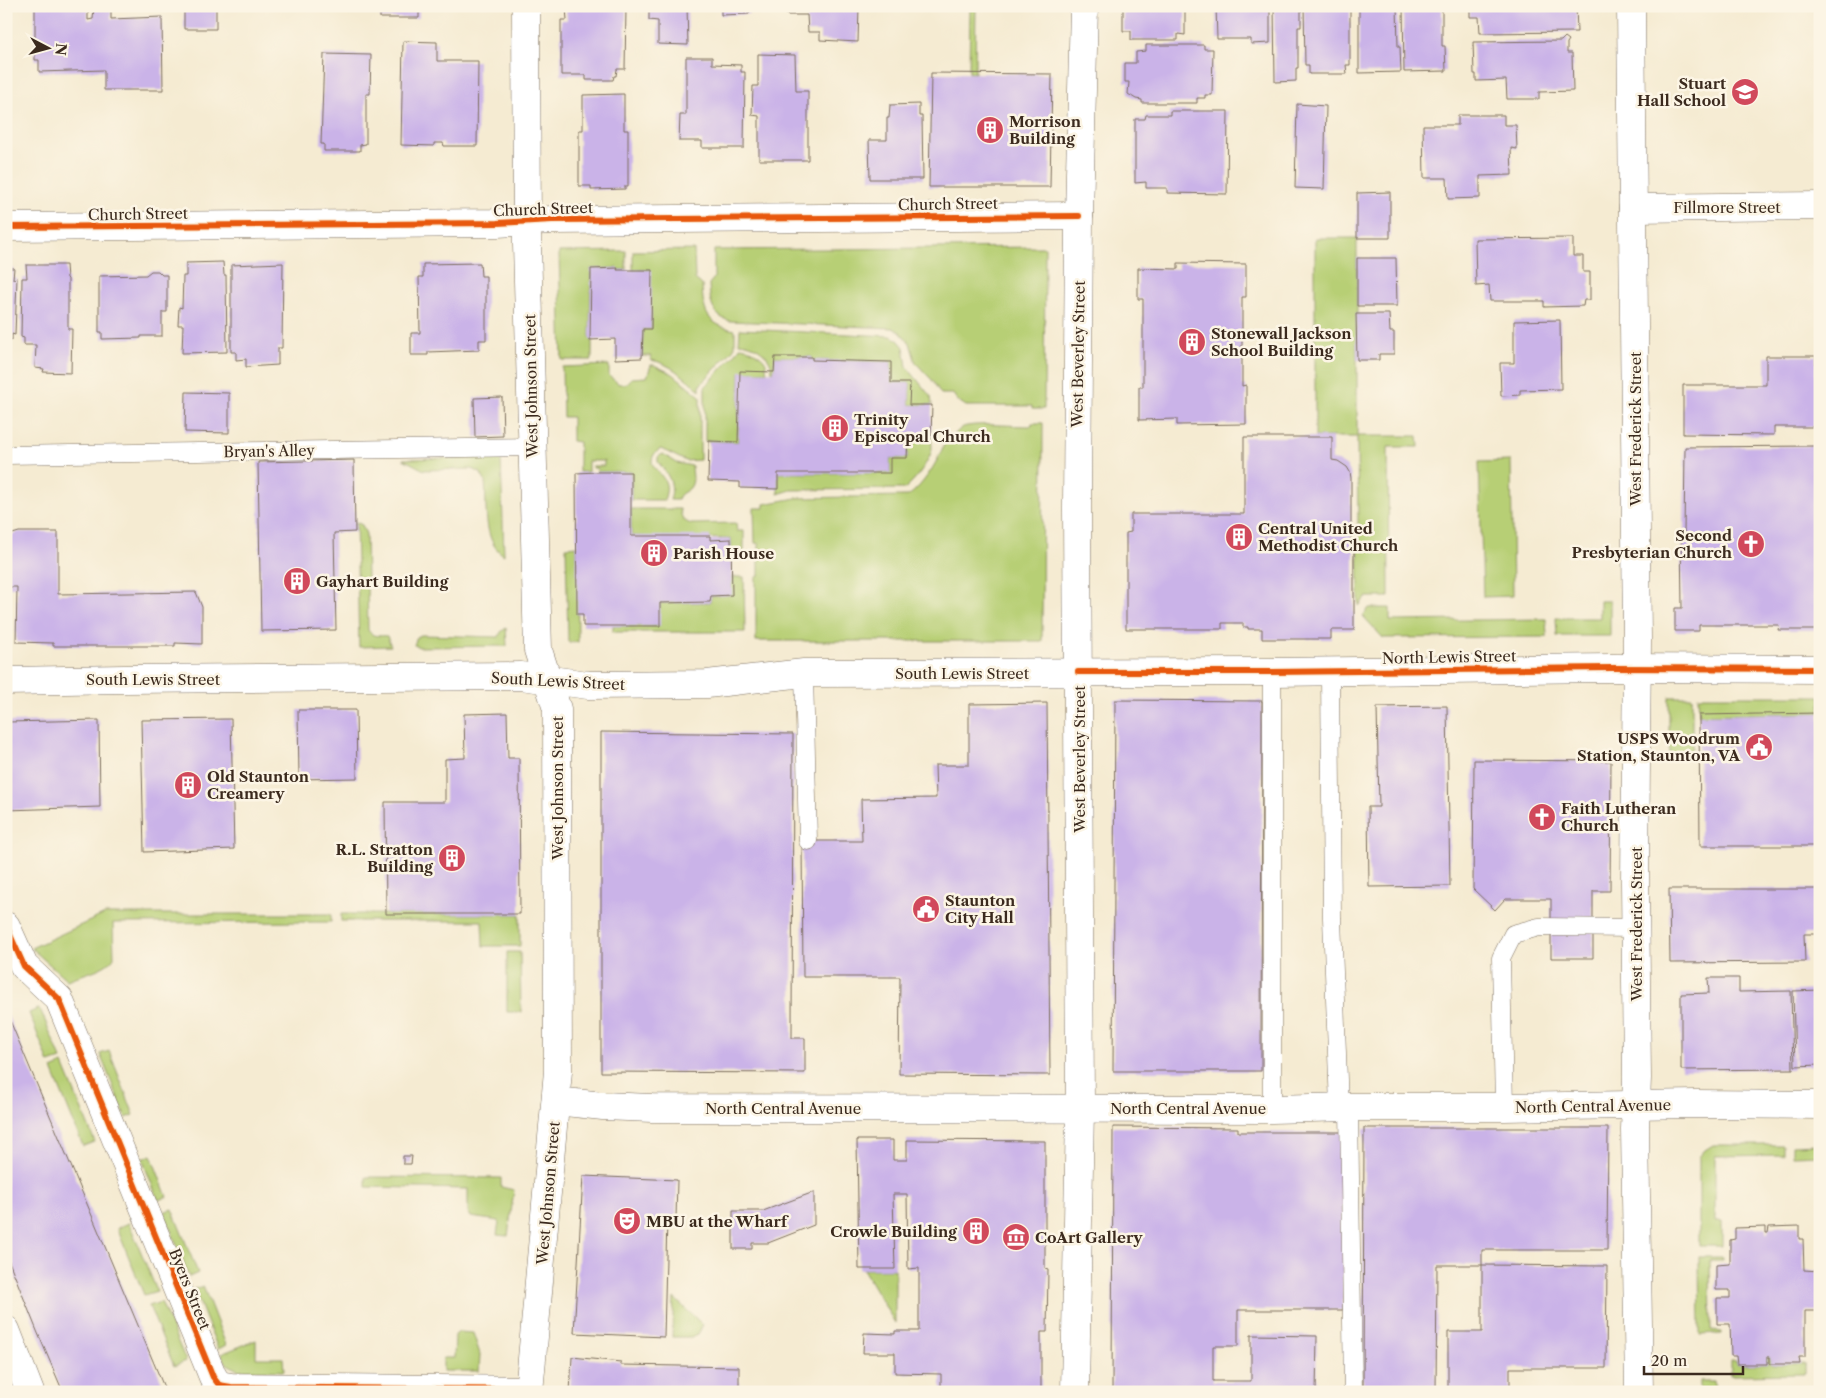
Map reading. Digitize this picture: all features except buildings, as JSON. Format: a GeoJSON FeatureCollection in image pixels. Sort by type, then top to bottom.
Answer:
{"type":"FeatureCollection","features":[{"type":"Feature","properties":{"kind":"main road","name":"West Johnson Street"},"geometry":{"type":"LineString","coordinates":[[526,6],[527,221],[538,650],[557,710],[558,1071],[529,1391]]}},
{"type":"Feature","properties":{"kind":"main road","name":"West Beverley Street"},"geometry":{"type":"LineString","coordinates":[[1076,1392],[1080,1108],[1077,498],[1084,6]]}},
{"type":"Feature","properties":{"kind":"main road","name":"West Frederick Street"},"geometry":{"type":"LineString","coordinates":[[1632,6],[1637,668],[1635,928],[1639,1392]]}},
{"type":"Feature","properties":{"kind":"main road","name":"Fillmore Street"},"geometry":{"type":"LineString","coordinates":[[1633,208],[1820,206]]}},
{"type":"Feature","properties":{"kind":"main road","name":"Church Street"},"geometry":{"type":"LineString","coordinates":[[6,227],[1080,216]]}},
{"type":"Feature","properties":{"kind":"main road","name":"North Lewis Street"},"geometry":{"type":"LineString","coordinates":[[1078,672],[1330,672],[1637,668],[1820,669]]}},
{"type":"Feature","properties":{"kind":"main road","name":"South Lewis Street"},"geometry":{"type":"LineString","coordinates":[[6,681],[522,676],[588,685],[707,684],[804,674],[1078,672]]}},
{"type":"Feature","properties":{"kind":"main road","name":"Byers Street"},"geometry":{"type":"LineString","coordinates":[[6,926],[24,966],[59,999],[213,1377],[218,1385],[231,1387],[529,1391]]}},
{"type":"Feature","properties":{"kind":"main road","name":"North Central Avenue"},"geometry":{"type":"LineString","coordinates":[[556,1101],[603,1106],[652,1108],[1272,1109],[1820,1105]]}},
{"type":"Feature","properties":{"kind":"main road"},"geometry":{"type":"LineString","coordinates":[[6,1330],[30,1392]]}},
{"type":"Feature","properties":{"kind":"lane","name":"Bryan's Alley"},"geometry":{"type":"LineString","coordinates":[[6,455],[532,447]]}},
{"type":"Feature","properties":{"kind":"lane"},"geometry":{"type":"LineString","coordinates":[[1272,672],[1272,1109]]}},
{"type":"Feature","properties":{"kind":"lane"},"geometry":{"type":"LineString","coordinates":[[1330,672],[1332,918],[1344,1107],[1353,1392]]}},
{"type":"Feature","properties":{"kind":"lane"},"geometry":{"type":"LineString","coordinates":[[804,674],[808,841]]}},
{"type":"Feature","properties":{"kind":"lane"},"geometry":{"type":"LineString","coordinates":[[1504,1107],[1501,958],[1513,934],[1539,927],[1635,928]]}},
{"type":"Feature","properties":{"kind":"green space"},"geometry":{"type":"Polygon","coordinates":[[[970,6],[976,6],[975,73],[969,73],[970,6]]]}},
{"type":"Feature","properties":{"kind":"green space"},"geometry":{"type":"Polygon","coordinates":[[[1315,238],[1357,238],[1357,436],[1418,436],[1419,447],[1388,447],[1389,597],[1366,597],[1359,606],[1357,437],[1315,437],[1315,238]]]}},
{"type":"Feature","properties":{"kind":"green space"},"geometry":{"type":"Polygon","coordinates":[[[1045,247],[1044,409],[1032,409],[1032,406],[966,406],[957,400],[953,394],[941,394],[932,380],[916,363],[910,343],[900,332],[893,328],[730,321],[715,312],[710,296],[709,284],[714,278],[714,250],[1045,247]]]}},
{"type":"Feature","properties":{"kind":"green space"},"geometry":{"type":"Polygon","coordinates":[[[694,250],[695,279],[702,285],[705,309],[708,315],[718,325],[735,330],[735,346],[733,350],[700,385],[700,390],[665,364],[651,360],[651,356],[642,356],[643,329],[651,329],[651,270],[633,270],[633,251],[694,250]]]}},
{"type":"Feature","properties":{"kind":"green space"},"geometry":{"type":"Polygon","coordinates":[[[626,251],[626,270],[617,270],[617,268],[591,269],[590,339],[592,339],[592,360],[562,360],[559,252],[626,251]]]}},
{"type":"Feature","properties":{"kind":"green space"},"geometry":{"type":"Polygon","coordinates":[[[740,329],[891,336],[904,347],[907,367],[931,397],[932,405],[909,405],[910,383],[891,383],[891,362],[812,360],[812,357],[775,357],[774,372],[772,372],[769,360],[762,352],[757,348],[739,343],[740,329]]]}},
{"type":"Feature","properties":{"kind":"green space"},"geometry":{"type":"Polygon","coordinates":[[[740,347],[751,350],[762,357],[766,363],[767,372],[740,372],[738,442],[705,441],[705,387],[740,347]]]}},
{"type":"Feature","properties":{"kind":"green space"},"geometry":{"type":"Polygon","coordinates":[[[609,365],[609,376],[619,384],[628,383],[631,378],[647,377],[651,365],[654,365],[673,374],[700,396],[700,460],[686,461],[661,449],[652,458],[653,466],[665,481],[666,494],[664,500],[631,500],[631,472],[597,472],[597,468],[592,468],[592,466],[604,466],[604,461],[588,461],[588,472],[579,472],[579,442],[572,441],[572,417],[563,417],[562,367],[609,365]]]}},
{"type":"Feature","properties":{"kind":"green space"},"geometry":{"type":"Polygon","coordinates":[[[1032,423],[1043,423],[1042,641],[756,641],[756,577],[759,576],[759,544],[755,543],[754,508],[764,508],[764,504],[796,498],[908,496],[914,492],[930,472],[945,441],[961,428],[982,425],[1031,426],[1032,423]]]}},
{"type":"Feature","properties":{"kind":"green space"},"geometry":{"type":"Polygon","coordinates":[[[908,436],[931,436],[932,449],[923,468],[904,489],[791,490],[778,494],[778,473],[890,473],[890,458],[907,458],[908,436]]]}},
{"type":"Feature","properties":{"kind":"green space"},"geometry":{"type":"Polygon","coordinates":[[[663,454],[677,463],[692,466],[693,478],[691,487],[680,495],[678,500],[670,500],[672,489],[670,479],[658,462],[658,457],[663,454]]]}},
{"type":"Feature","properties":{"kind":"green space"},"geometry":{"type":"Polygon","coordinates":[[[501,457],[504,555],[497,549],[489,532],[485,481],[480,472],[471,469],[424,470],[403,459],[501,457]]]}},
{"type":"Feature","properties":{"kind":"green space"},"geometry":{"type":"Polygon","coordinates":[[[1511,461],[1513,596],[1483,597],[1479,462],[1511,461]]]}},
{"type":"Feature","properties":{"kind":"green space"},"geometry":{"type":"Polygon","coordinates":[[[631,509],[680,509],[683,519],[692,524],[736,523],[737,531],[744,531],[744,559],[732,559],[731,539],[631,536],[631,509]]]}},
{"type":"Feature","properties":{"kind":"green space"},"geometry":{"type":"Polygon","coordinates":[[[356,522],[362,525],[366,534],[368,630],[374,635],[387,636],[391,646],[359,647],[356,522]]]}},
{"type":"Feature","properties":{"kind":"green space"},"geometry":{"type":"Polygon","coordinates":[[[577,546],[578,642],[568,642],[566,547],[577,546]]]}},
{"type":"Feature","properties":{"kind":"green space"},"geometry":{"type":"Polygon","coordinates":[[[732,577],[744,577],[745,632],[613,632],[613,626],[659,626],[660,603],[710,602],[711,596],[731,595],[732,577]]]}},
{"type":"Feature","properties":{"kind":"green space"},"geometry":{"type":"Polygon","coordinates":[[[1600,601],[1610,601],[1610,636],[1557,636],[1556,618],[1600,618],[1600,601]]]}},
{"type":"Feature","properties":{"kind":"green space"},"geometry":{"type":"Polygon","coordinates":[[[1369,608],[1390,608],[1390,621],[1546,619],[1547,637],[1383,638],[1363,616],[1369,608]]]}},
{"type":"Feature","properties":{"kind":"green space"},"geometry":{"type":"Polygon","coordinates":[[[506,628],[507,646],[419,647],[414,645],[417,637],[421,635],[499,637],[506,628]]]}},
{"type":"Feature","properties":{"kind":"green space"},"geometry":{"type":"Polygon","coordinates":[[[1698,696],[1820,696],[1820,713],[1699,715],[1698,696]]]}},
{"type":"Feature","properties":{"kind":"green space"},"geometry":{"type":"Polygon","coordinates":[[[1669,697],[1692,697],[1692,757],[1673,757],[1669,754],[1669,697]]]}},
{"type":"Feature","properties":{"kind":"green space"},"geometry":{"type":"Polygon","coordinates":[[[105,914],[331,914],[331,922],[113,923],[114,957],[111,961],[100,968],[67,980],[31,948],[105,914]]]}},
{"type":"Feature","properties":{"kind":"green space"},"geometry":{"type":"Polygon","coordinates":[[[341,914],[520,914],[520,946],[483,946],[482,921],[341,921],[341,914]]]}},
{"type":"Feature","properties":{"kind":"green space"},"geometry":{"type":"Polygon","coordinates":[[[507,952],[520,952],[521,1012],[507,1012],[507,952]]]}},
{"type":"Feature","properties":{"kind":"green space"},"geometry":{"type":"Polygon","coordinates":[[[38,1009],[41,1011],[61,1059],[49,1063],[29,1013],[38,1009]]]}},
{"type":"Feature","properties":{"kind":"green space"},"geometry":{"type":"Polygon","coordinates":[[[109,1051],[134,1115],[126,1118],[100,1054],[109,1051]]]}},
{"type":"Feature","properties":{"kind":"green space"},"geometry":{"type":"Polygon","coordinates":[[[63,1064],[95,1142],[83,1146],[52,1069],[63,1064]]]}},
{"type":"Feature","properties":{"kind":"green space"},"geometry":{"type":"Polygon","coordinates":[[[1820,1144],[1820,1155],[1792,1156],[1792,1145],[1820,1144]]]}},
{"type":"Feature","properties":{"kind":"green space"},"geometry":{"type":"Polygon","coordinates":[[[1713,1145],[1783,1145],[1783,1155],[1715,1156],[1715,1221],[1722,1221],[1722,1246],[1699,1246],[1699,1157],[1713,1145]]]}},
{"type":"Feature","properties":{"kind":"green space"},"geometry":{"type":"Polygon","coordinates":[[[151,1155],[167,1197],[158,1200],[142,1159],[151,1155]]]}},
{"type":"Feature","properties":{"kind":"green space"},"geometry":{"type":"Polygon","coordinates":[[[366,1177],[501,1178],[501,1187],[514,1190],[508,1236],[497,1235],[499,1221],[471,1217],[468,1212],[468,1189],[366,1187],[366,1177]]]}},
{"type":"Feature","properties":{"kind":"green space"},"geometry":{"type":"Polygon","coordinates":[[[172,1209],[198,1273],[189,1277],[164,1212],[172,1209]]]}},
{"type":"Feature","properties":{"kind":"green space"},"geometry":{"type":"Polygon","coordinates":[[[129,1223],[157,1291],[144,1295],[117,1228],[129,1223]]]}},
{"type":"Feature","properties":{"kind":"green space"},"geometry":{"type":"Polygon","coordinates":[[[1699,1257],[1722,1257],[1722,1260],[1710,1260],[1711,1331],[1722,1332],[1722,1334],[1700,1335],[1699,1257]]]}},
{"type":"Feature","properties":{"kind":"green space"},"geometry":{"type":"Polygon","coordinates":[[[863,1269],[895,1269],[895,1323],[863,1269]]]}},
{"type":"Feature","properties":{"kind":"green space"},"geometry":{"type":"Polygon","coordinates":[[[203,1286],[226,1345],[218,1349],[194,1289],[203,1286]]]}},
{"type":"Feature","properties":{"kind":"green space"},"geometry":{"type":"Polygon","coordinates":[[[674,1298],[703,1325],[698,1334],[691,1337],[672,1337],[674,1298]]]}},
{"type":"Feature","properties":{"kind":"green space"},"geometry":{"type":"Polygon","coordinates":[[[161,1302],[186,1361],[174,1366],[149,1306],[161,1302]]]}},
{"type":"Feature","properties":{"kind":"green space"},"geometry":{"type":"Polygon","coordinates":[[[459,1332],[473,1333],[480,1354],[479,1371],[443,1371],[443,1358],[454,1358],[455,1335],[459,1332]]]}},
{"type":"Feature","properties":{"kind":"green space"},"geometry":{"type":"Polygon","coordinates":[[[256,1340],[256,1358],[283,1358],[284,1371],[239,1370],[227,1364],[221,1354],[256,1340]]]}},
{"type":"Feature","properties":{"kind":"green space"},"geometry":{"type":"Polygon","coordinates":[[[1767,1357],[1770,1357],[1770,1364],[1804,1364],[1804,1374],[1731,1375],[1731,1361],[1736,1361],[1737,1364],[1767,1364],[1767,1357]]]}},
{"type":"Feature","properties":{"kind":"green space"},"geometry":{"type":"Polygon","coordinates":[[[1700,1381],[1714,1381],[1715,1392],[1700,1392],[1700,1381]]]}},
{"type":"Feature","properties":{"kind":"cycle path"},"geometry":{"type":"LineString","coordinates":[[6,227],[1079,216]]}},
{"type":"Feature","properties":{"kind":"cycle path"},"geometry":{"type":"LineString","coordinates":[[1078,672],[1612,668],[1820,669]]}},
{"type":"Feature","properties":{"kind":"cycle path"},"geometry":{"type":"LineString","coordinates":[[6,926],[24,966],[59,999],[213,1377],[219,1385],[231,1387],[529,1390],[529,1392]]}},
{"type":"Feature","properties":{"kind":"place","name":"Stuart Hall School"},"geometry":{"type":"Point","coordinates":[1745,92]}},
{"type":"Feature","properties":{"kind":"place","name":"Morrison Building"},"geometry":{"type":"Point","coordinates":[990,130]}},
{"type":"Feature","properties":{"kind":"place","name":"Stonewall Jackson School Building"},"geometry":{"type":"Point","coordinates":[1192,342]}},
{"type":"Feature","properties":{"kind":"place","name":"Trinity Episcopal Church"},"geometry":{"type":"Point","coordinates":[835,428]}},
{"type":"Feature","properties":{"kind":"place","name":"Central United Methodist Church"},"geometry":{"type":"Point","coordinates":[1239,537]}},
{"type":"Feature","properties":{"kind":"place","name":"Second Presbyterian Church"},"geometry":{"type":"Point","coordinates":[1751,544]}},
{"type":"Feature","properties":{"kind":"place","name":"Parish House"},"geometry":{"type":"Point","coordinates":[654,553]}},
{"type":"Feature","properties":{"kind":"place","name":"Gayhart Building"},"geometry":{"type":"Point","coordinates":[297,581]}},
{"type":"Feature","properties":{"kind":"place","name":"USPS Woodrum Station, Staunton, VA"},"geometry":{"type":"Point","coordinates":[1759,747]}},
{"type":"Feature","properties":{"kind":"place","name":"Old Staunton Creamery"},"geometry":{"type":"Point","coordinates":[188,785]}},
{"type":"Feature","properties":{"kind":"place","name":"Faith Lutheran Church"},"geometry":{"type":"Point","coordinates":[1542,817]}},
{"type":"Feature","properties":{"kind":"place","name":"R.L. Stratton Building"},"geometry":{"type":"Point","coordinates":[452,858]}},
{"type":"Feature","properties":{"kind":"place","name":"Staunton City Hall"},"geometry":{"type":"Point","coordinates":[926,909]}},
{"type":"Feature","properties":{"kind":"place","name":"MBU at the Wharf"},"geometry":{"type":"Point","coordinates":[627,1221]}},
{"type":"Feature","properties":{"kind":"place","name":"Crowle Building"},"geometry":{"type":"Point","coordinates":[976,1231]}},
{"type":"Feature","properties":{"kind":"place","name":"CoArt Gallery"},"geometry":{"type":"Point","coordinates":[1016,1237]}}]}
